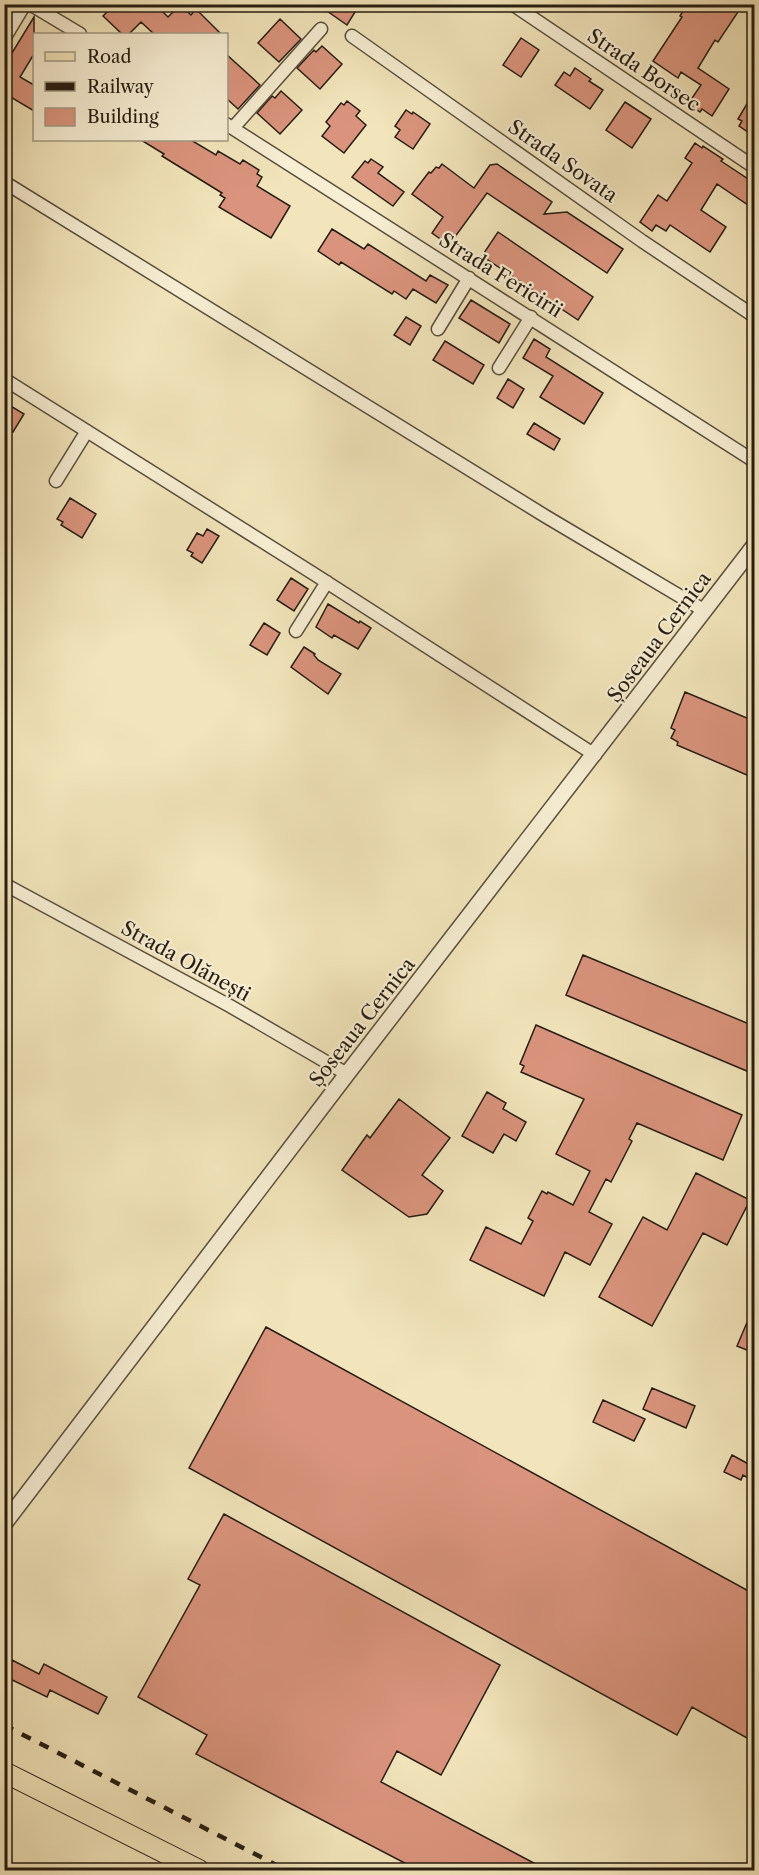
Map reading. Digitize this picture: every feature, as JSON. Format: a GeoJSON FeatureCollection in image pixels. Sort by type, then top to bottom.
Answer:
{"type":"FeatureCollection","features":[{"type":"Feature","properties":{"kind":"main road"},"geometry":{"type":"LineString","coordinates":[[4,1772],[199,1870]]}},
{"type":"Feature","properties":{"kind":"street"},"geometry":{"type":"LineString","coordinates":[[4,39],[26,4]]}},
{"type":"Feature","properties":{"kind":"street"},"geometry":{"type":"LineString","coordinates":[[30,4],[78,33]]}},
{"type":"Feature","properties":{"kind":"street","name":"Strada Borsec"},"geometry":{"type":"LineString","coordinates":[[512,4],[754,167]]}},
{"type":"Feature","properties":{"kind":"street"},"geometry":{"type":"LineString","coordinates":[[230,126],[321,29]]}},
{"type":"Feature","properties":{"kind":"street","name":"Strada Sovata"},"geometry":{"type":"LineString","coordinates":[[352,36],[642,241],[754,316]]}},
{"type":"Feature","properties":{"kind":"street","name":"Strada Fericirii"},"geometry":{"type":"LineString","coordinates":[[230,126],[754,461]]}},
{"type":"Feature","properties":{"kind":"street"},"geometry":{"type":"LineString","coordinates":[[4,182],[545,516],[705,611]]}},
{"type":"Feature","properties":{"kind":"street"},"geometry":{"type":"LineString","coordinates":[[438,329],[470,278]]}},
{"type":"Feature","properties":{"kind":"street"},"geometry":{"type":"LineString","coordinates":[[499,368],[531,317]]}},
{"type":"Feature","properties":{"kind":"street"},"geometry":{"type":"LineString","coordinates":[[4,379],[327,582],[595,755]]}},
{"type":"Feature","properties":{"kind":"street"},"geometry":{"type":"LineString","coordinates":[[56,481],[87,431]]}},
{"type":"Feature","properties":{"kind":"street","name":"Șoseaua Cernica"},"geometry":{"type":"LineString","coordinates":[[4,1524],[754,546]]}},
{"type":"Feature","properties":{"kind":"street"},"geometry":{"type":"LineString","coordinates":[[296,631],[327,582]]}},
{"type":"Feature","properties":{"kind":"street","name":"Strada Olănești"},"geometry":{"type":"LineString","coordinates":[[4,884],[230,1006],[347,1074]]}},
{"type":"Feature","properties":{"kind":"building"},"geometry":{"type":"Polygon","coordinates":[[[115,4],[155,4],[168,17],[180,5],[191,15],[196,9],[220,33],[153,33],[141,22],[130,33],[121,33],[103,16],[115,4]]]}},
{"type":"Feature","properties":{"kind":"building"},"geometry":{"type":"Polygon","coordinates":[[[317,4],[360,4],[347,25],[317,4]]]}},
{"type":"Feature","properties":{"kind":"building"},"geometry":{"type":"Polygon","coordinates":[[[687,4],[728,4],[738,12],[718,42],[715,40],[698,68],[729,89],[712,116],[688,104],[701,85],[681,72],[678,78],[653,61],[682,17],[680,16],[687,4]]]}},
{"type":"Feature","properties":{"kind":"building"},"geometry":{"type":"Polygon","coordinates":[[[34,17],[33,56],[20,77],[33,84],[33,110],[4,93],[4,66],[34,17]]]}},
{"type":"Feature","properties":{"kind":"building"},"geometry":{"type":"Polygon","coordinates":[[[280,19],[301,39],[279,62],[258,43],[280,19]]]}},
{"type":"Feature","properties":{"kind":"building"},"geometry":{"type":"Polygon","coordinates":[[[521,38],[539,50],[521,77],[503,65],[521,38]]]}},
{"type":"Feature","properties":{"kind":"building"},"geometry":{"type":"Polygon","coordinates":[[[322,46],[342,64],[320,89],[297,68],[314,50],[316,52],[322,46]]]}},
{"type":"Feature","properties":{"kind":"building"},"geometry":{"type":"Polygon","coordinates":[[[228,56],[260,85],[238,109],[228,100],[228,56]]]}},
{"type":"Feature","properties":{"kind":"building"},"geometry":{"type":"Polygon","coordinates":[[[575,68],[603,90],[590,109],[555,85],[564,72],[570,76],[575,68]]]}},
{"type":"Feature","properties":{"kind":"building"},"geometry":{"type":"Polygon","coordinates":[[[281,91],[302,110],[280,134],[257,113],[272,96],[275,98],[281,91]]]}},
{"type":"Feature","properties":{"kind":"building"},"geometry":{"type":"Polygon","coordinates":[[[754,92],[754,136],[739,126],[742,121],[738,119],[754,92]]]}},
{"type":"Feature","properties":{"kind":"building"},"geometry":{"type":"Polygon","coordinates":[[[347,101],[360,111],[356,116],[366,125],[344,153],[322,136],[330,126],[326,122],[341,103],[344,105],[347,101]]]}},
{"type":"Feature","properties":{"kind":"building"},"geometry":{"type":"Polygon","coordinates":[[[625,102],[651,119],[632,148],[606,130],[625,102]]]}},
{"type":"Feature","properties":{"kind":"building"},"geometry":{"type":"Polygon","coordinates":[[[406,110],[430,124],[413,149],[395,137],[400,130],[395,126],[406,110]]]}},
{"type":"Feature","properties":{"kind":"building"},"geometry":{"type":"Polygon","coordinates":[[[143,141],[193,141],[216,155],[218,151],[240,164],[243,160],[259,170],[257,174],[262,177],[257,186],[290,206],[271,238],[219,207],[225,198],[220,195],[222,193],[162,156],[164,154],[143,141]]]}},
{"type":"Feature","properties":{"kind":"building"},"geometry":{"type":"Polygon","coordinates":[[[695,143],[723,159],[721,161],[754,183],[754,209],[717,184],[701,210],[726,227],[710,252],[670,225],[666,231],[656,225],[652,231],[640,222],[658,195],[667,201],[692,163],[685,158],[695,143]]]}},
{"type":"Feature","properties":{"kind":"building"},"geometry":{"type":"Polygon","coordinates":[[[371,159],[383,167],[378,173],[404,192],[393,206],[352,177],[365,161],[368,163],[371,159]]]}},
{"type":"Feature","properties":{"kind":"building"},"geometry":{"type":"Polygon","coordinates":[[[442,164],[474,188],[490,165],[497,164],[552,202],[544,214],[567,212],[623,249],[607,273],[487,193],[449,245],[432,233],[443,217],[412,194],[429,172],[431,173],[442,164]]]}},
{"type":"Feature","properties":{"kind":"building"},"geometry":{"type":"Polygon","coordinates":[[[332,229],[364,249],[368,244],[426,281],[430,275],[448,285],[436,303],[413,289],[406,299],[394,291],[392,294],[341,262],[339,265],[318,251],[332,229]]]}},
{"type":"Feature","properties":{"kind":"building"},"geometry":{"type":"Polygon","coordinates":[[[498,232],[593,297],[578,320],[482,256],[498,232]]]}},
{"type":"Feature","properties":{"kind":"building"},"geometry":{"type":"Polygon","coordinates":[[[471,300],[510,324],[499,343],[459,318],[471,300]]]}},
{"type":"Feature","properties":{"kind":"building"},"geometry":{"type":"Polygon","coordinates":[[[406,317],[421,326],[410,345],[394,335],[406,317]]]}},
{"type":"Feature","properties":{"kind":"building"},"geometry":{"type":"Polygon","coordinates":[[[534,339],[550,349],[546,357],[603,393],[584,424],[540,397],[553,376],[523,358],[534,339]]]}},
{"type":"Feature","properties":{"kind":"building"},"geometry":{"type":"Polygon","coordinates":[[[445,341],[484,365],[473,384],[433,360],[445,341]]]}},
{"type":"Feature","properties":{"kind":"building"},"geometry":{"type":"Polygon","coordinates":[[[508,379],[524,389],[513,408],[497,398],[508,379]]]}},
{"type":"Feature","properties":{"kind":"building"},"geometry":{"type":"Polygon","coordinates":[[[4,402],[24,414],[13,432],[4,427],[4,402]]]}},
{"type":"Feature","properties":{"kind":"building"},"geometry":{"type":"Polygon","coordinates":[[[534,423],[560,439],[554,450],[527,434],[534,423]]]}},
{"type":"Feature","properties":{"kind":"building"},"geometry":{"type":"Polygon","coordinates":[[[70,498],[96,514],[82,538],[61,525],[63,522],[57,519],[70,498]]]}},
{"type":"Feature","properties":{"kind":"building"},"geometry":{"type":"Polygon","coordinates":[[[207,529],[219,536],[202,563],[191,556],[193,553],[187,550],[197,533],[203,536],[207,529]]]}},
{"type":"Feature","properties":{"kind":"building"},"geometry":{"type":"Polygon","coordinates":[[[291,578],[308,589],[294,611],[277,600],[291,578]]]}},
{"type":"Feature","properties":{"kind":"building"},"geometry":{"type":"Polygon","coordinates":[[[328,604],[371,628],[358,649],[334,635],[332,638],[316,627],[328,604]]]}},
{"type":"Feature","properties":{"kind":"building"},"geometry":{"type":"Polygon","coordinates":[[[264,623],[280,633],[267,655],[250,645],[264,623]]]}},
{"type":"Feature","properties":{"kind":"building"},"geometry":{"type":"Polygon","coordinates":[[[304,647],[315,654],[318,660],[341,674],[328,694],[291,667],[304,647]]]}},
{"type":"Feature","properties":{"kind":"building"},"geometry":{"type":"Polygon","coordinates":[[[685,692],[754,721],[754,778],[677,745],[678,742],[671,738],[675,730],[671,728],[685,692]]]}},
{"type":"Feature","properties":{"kind":"building"},"geometry":{"type":"Polygon","coordinates":[[[583,955],[754,1026],[754,1074],[566,995],[583,955]]]}},
{"type":"Feature","properties":{"kind":"building"},"geometry":{"type":"Polygon","coordinates":[[[536,1025],[742,1115],[723,1160],[637,1123],[629,1139],[632,1141],[611,1182],[606,1179],[589,1212],[612,1224],[590,1265],[565,1252],[544,1296],[470,1260],[486,1227],[521,1244],[533,1221],[528,1218],[542,1191],[573,1205],[590,1171],[556,1154],[584,1099],[521,1072],[524,1066],[520,1064],[536,1025]]]}},
{"type":"Feature","properties":{"kind":"building"},"geometry":{"type":"Polygon","coordinates":[[[487,1092],[506,1103],[503,1109],[526,1122],[516,1141],[504,1134],[493,1153],[462,1136],[487,1092]]]}},
{"type":"Feature","properties":{"kind":"building"},"geometry":{"type":"Polygon","coordinates":[[[399,1099],[450,1138],[422,1175],[443,1191],[427,1214],[409,1217],[342,1170],[367,1135],[370,1138],[399,1099]]]}},
{"type":"Feature","properties":{"kind":"building"},"geometry":{"type":"Polygon","coordinates":[[[696,1173],[750,1200],[727,1245],[703,1233],[652,1326],[599,1297],[643,1217],[667,1230],[696,1173]]]}},
{"type":"Feature","properties":{"kind":"building"},"geometry":{"type":"Polygon","coordinates":[[[754,1306],[754,1353],[737,1346],[754,1306]]]}},
{"type":"Feature","properties":{"kind":"building"},"geometry":{"type":"Polygon","coordinates":[[[266,1327],[754,1594],[754,1742],[692,1707],[677,1735],[189,1468],[266,1327]]]}},
{"type":"Feature","properties":{"kind":"building"},"geometry":{"type":"Polygon","coordinates":[[[652,1388],[695,1406],[686,1428],[643,1409],[652,1388]]]}},
{"type":"Feature","properties":{"kind":"building"},"geometry":{"type":"Polygon","coordinates":[[[603,1400],[645,1419],[634,1441],[593,1422],[603,1400]]]}},
{"type":"Feature","properties":{"kind":"building"},"geometry":{"type":"Polygon","coordinates":[[[732,1455],[754,1467],[754,1481],[743,1475],[741,1480],[724,1472],[732,1455]]]}},
{"type":"Feature","properties":{"kind":"building"},"geometry":{"type":"Polygon","coordinates":[[[224,1514],[500,1665],[441,1775],[397,1751],[381,1782],[547,1870],[418,1870],[196,1754],[207,1735],[138,1697],[200,1585],[188,1579],[224,1514]]]}},
{"type":"Feature","properties":{"kind":"building"},"geometry":{"type":"Polygon","coordinates":[[[12,1660],[39,1674],[44,1664],[107,1697],[98,1714],[50,1690],[47,1697],[4,1676],[12,1660]]]}},
{"type":"Feature","properties":{"kind":"railway"},"geometry":{"type":"LineString","coordinates":[[4,1725],[286,1870]]}}]}
